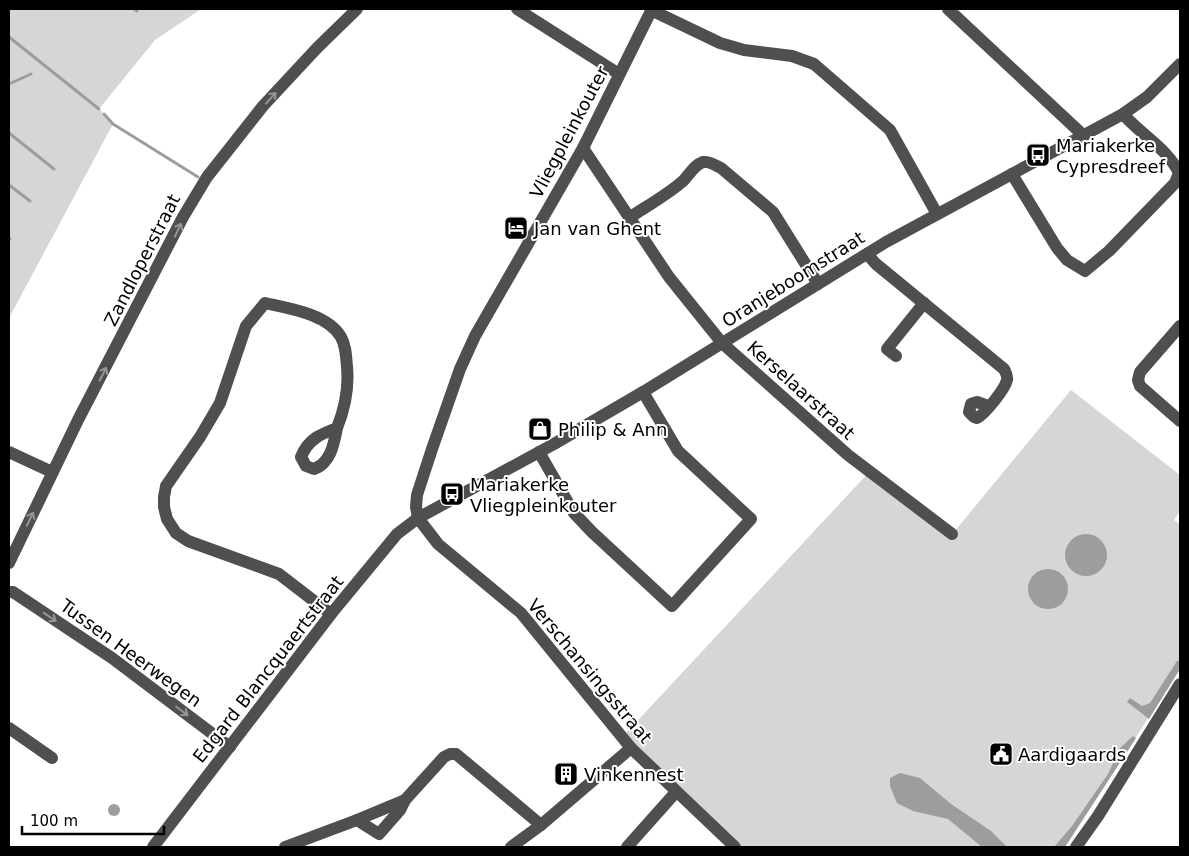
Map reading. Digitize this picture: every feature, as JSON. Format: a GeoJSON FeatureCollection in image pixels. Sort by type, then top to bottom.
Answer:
{"type":"FeatureCollection","features":[{"type":"Feature","properties":{"kind":"street","name":"Zandloperstraat"},"geometry":{"type":"LineString","coordinates":[[9,563],[52,472],[184,217],[207,177],[263,106],[317,48],[357,9]]}},
{"type":"Feature","properties":{"kind":"street"},"geometry":{"type":"LineString","coordinates":[[517,9],[619,74]]}},
{"type":"Feature","properties":{"kind":"street"},"geometry":{"type":"LineString","coordinates":[[652,9],[720,43],[744,50],[792,56],[814,64],[890,130],[937,214]]}},
{"type":"Feature","properties":{"kind":"street","name":"Vliegpleinkouter"},"geometry":{"type":"LineString","coordinates":[[418,518],[416,507],[417,495],[460,369],[475,336],[584,148],[652,9]]}},
{"type":"Feature","properties":{"kind":"street"},"geometry":{"type":"LineString","coordinates":[[948,9],[1084,136]]}},
{"type":"Feature","properties":{"kind":"street","name":"Oranjeboomstraat"},"geometry":{"type":"LineString","coordinates":[[418,518],[539,452],[642,392],[867,254],[937,214],[1123,114],[1147,97],[1180,64]]}},
{"type":"Feature","properties":{"kind":"street"},"geometry":{"type":"LineString","coordinates":[[1012,174],[1057,248],[1067,260],[1085,271],[1109,251],[1175,183],[1179,173],[1174,163],[1133,126],[1123,114]]}},
{"type":"Feature","properties":{"kind":"street","name":"Kerselaarstraat"},"geometry":{"type":"LineString","coordinates":[[584,148],[669,278],[722,343],[848,455],[952,534]]}},
{"type":"Feature","properties":{"kind":"street"},"geometry":{"type":"LineString","coordinates":[[629,218],[677,185],[698,164],[712,163],[773,212],[818,284]]}},
{"type":"Feature","properties":{"kind":"street"},"geometry":{"type":"LineString","coordinates":[[867,254],[876,264],[1004,369],[1008,378],[1005,386],[988,406]]}},
{"type":"Feature","properties":{"kind":"street"},"geometry":{"type":"LineString","coordinates":[[331,614],[279,574],[188,541],[176,533],[167,519],[164,497],[166,486],[200,437],[220,403],[246,326],[265,302],[298,310],[313,316],[326,322],[340,335],[346,350],[347,393],[343,414],[337,428]]}},
{"type":"Feature","properties":{"kind":"street"},"geometry":{"type":"LineString","coordinates":[[887,349],[924,303]]}},
{"type":"Feature","properties":{"kind":"street"},"geometry":{"type":"LineString","coordinates":[[1180,326],[1140,372],[1138,380],[1140,386],[1180,421]]}},
{"type":"Feature","properties":{"kind":"street"},"geometry":{"type":"LineString","coordinates":[[539,452],[574,513],[672,606],[751,519],[678,451],[642,392]]}},
{"type":"Feature","properties":{"kind":"street"},"geometry":{"type":"LineString","coordinates":[[9,452],[52,472]]}},
{"type":"Feature","properties":{"kind":"street","name":"Edgard Blancquaertstraat"},"geometry":{"type":"LineString","coordinates":[[153,847],[331,614],[397,534],[418,518]]}},
{"type":"Feature","properties":{"kind":"street","name":"Verschansingsstraat"},"geometry":{"type":"LineString","coordinates":[[418,518],[438,544],[521,613],[631,748],[734,847]]}},
{"type":"Feature","properties":{"kind":"street","name":"Tussen Heerwegen"},"geometry":{"type":"LineString","coordinates":[[9,592],[13,592],[112,658],[230,747]]}},
{"type":"Feature","properties":{"kind":"street"},"geometry":{"type":"LineString","coordinates":[[1076,847],[1180,684]]}},
{"type":"Feature","properties":{"kind":"street"},"geometry":{"type":"LineString","coordinates":[[9,728],[52,758]]}},
{"type":"Feature","properties":{"kind":"street"},"geometry":{"type":"LineString","coordinates":[[511,847],[541,825],[631,748]]}},
{"type":"Feature","properties":{"kind":"street"},"geometry":{"type":"LineString","coordinates":[[357,820],[379,834],[400,810],[405,800],[444,757],[456,754],[541,825]]}},
{"type":"Feature","properties":{"kind":"street"},"geometry":{"type":"LineString","coordinates":[[627,847],[676,792]]}},
{"type":"Feature","properties":{"kind":"street"},"geometry":{"type":"LineString","coordinates":[[285,847],[405,800]]}},
{"type":"Feature","properties":{"kind":"shaded area"},"geometry":{"type":"Polygon","coordinates":[[[9,9],[201,9],[155,40],[99,109],[113,124],[9,318],[9,9]]]}},
{"type":"Feature","properties":{"kind":"shaded area"},"geometry":{"type":"Polygon","coordinates":[[[1071,390],[1180,475],[1180,511],[1174,520],[1180,524],[1180,669],[1065,847],[740,847],[626,733],[872,469],[954,532],[1071,390]]]}},
{"type":"Feature","properties":{"kind":"shaded area"},"geometry":{"type":"Polygon","coordinates":[[[1086,534],[1101,540],[1107,555],[1101,570],[1086,576],[1071,570],[1065,555],[1071,540],[1086,534]]]}},
{"type":"Feature","properties":{"kind":"shaded area"},"geometry":{"type":"Polygon","coordinates":[[[1052,569],[1059,572],[1065,578],[1068,589],[1067,597],[1059,606],[1052,609],[1044,609],[1037,606],[1029,597],[1028,585],[1031,578],[1040,570],[1052,569]]]}},
{"type":"Feature","properties":{"kind":"shaded area"},"geometry":{"type":"Polygon","coordinates":[[[1177,661],[1180,661],[1180,669],[1149,719],[1127,702],[1130,698],[1142,706],[1150,703],[1177,661]]]}},
{"type":"Feature","properties":{"kind":"shaded area"},"geometry":{"type":"Polygon","coordinates":[[[1133,736],[1136,738],[1065,847],[1054,847],[1072,826],[1108,774],[1120,748],[1133,736]]]}},
{"type":"Feature","properties":{"kind":"shaded area"},"geometry":{"type":"Polygon","coordinates":[[[900,773],[920,778],[951,804],[991,831],[1007,847],[982,847],[948,819],[913,811],[897,803],[890,786],[890,778],[900,773]]]}},
{"type":"Feature","properties":{"kind":"shaded area"},"geometry":{"type":"Polygon","coordinates":[[[114,804],[120,810],[114,816],[108,810],[114,804]]]}},
{"type":"Feature","properties":{"kind":"waterway"},"geometry":{"type":"LineString","coordinates":[[9,37],[99,109]]}},
{"type":"Feature","properties":{"kind":"waterway"},"geometry":{"type":"LineString","coordinates":[[9,84],[31,74]]}},
{"type":"Feature","properties":{"kind":"waterway"},"geometry":{"type":"LineString","coordinates":[[104,114],[113,124],[198,177]]}},
{"type":"Feature","properties":{"kind":"waterway"},"geometry":{"type":"LineString","coordinates":[[9,133],[54,169]]}},
{"type":"Feature","properties":{"kind":"waterway"},"geometry":{"type":"LineString","coordinates":[[9,185],[30,201]]}},
{"type":"Feature","properties":{"kind":"place","name":"Mariakerke Cypresdreef"},"geometry":{"type":"Point","coordinates":[1038,155]}},
{"type":"Feature","properties":{"kind":"place","name":"Jan van Ghent"},"geometry":{"type":"Point","coordinates":[516,228]}},
{"type":"Feature","properties":{"kind":"place","name":"Philip & Ann"},"geometry":{"type":"Point","coordinates":[540,429]}},
{"type":"Feature","properties":{"kind":"place","name":"Mariakerke Vliegpleinkouter"},"geometry":{"type":"Point","coordinates":[452,494]}},
{"type":"Feature","properties":{"kind":"place","name":"Aardigaards"},"geometry":{"type":"Point","coordinates":[1001,754]}},
{"type":"Feature","properties":{"kind":"place","name":"Vinkennest"},"geometry":{"type":"Point","coordinates":[566,774]}}]}
